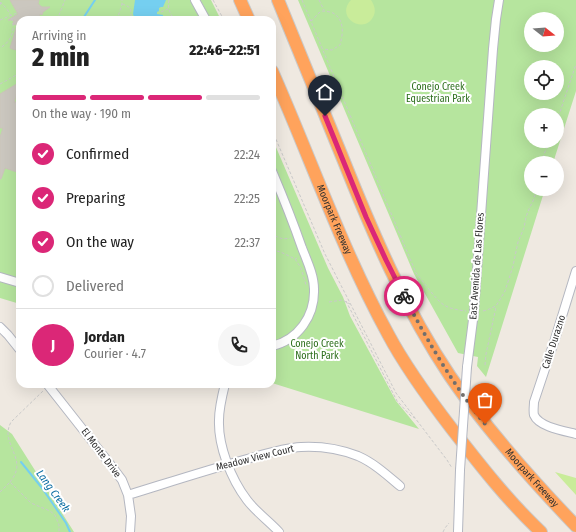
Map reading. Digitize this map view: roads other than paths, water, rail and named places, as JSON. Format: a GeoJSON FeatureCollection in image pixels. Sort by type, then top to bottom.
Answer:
{"type":"FeatureCollection","features":[{"type":"Feature","properties":{"kind":"highway","name":"Moorpark Freeway"},"geometry":{"type":"LineString","coordinates":[[278,0],[366,217],[418,323],[449,375],[476,413],[543,493],[576,526]]}},
{"type":"Feature","properties":{"kind":"highway","name":"Moorpark Freeway"},"geometry":{"type":"LineString","coordinates":[[276,80],[345,246],[389,335],[423,390],[481,467],[527,519],[541,532]]}},
{"type":"Feature","properties":{"kind":"street"},"geometry":{"type":"LineString","coordinates":[[195,0],[204,16]]}},
{"type":"Feature","properties":{"kind":"street","name":"East Avenida de Las Flores"},"geometry":{"type":"LineString","coordinates":[[458,532],[457,470],[493,49],[499,0]]}},
{"type":"Feature","properties":{"kind":"street"},"geometry":{"type":"LineString","coordinates":[[276,181],[312,274],[314,289],[312,306],[304,325],[290,338],[276,345]]}},
{"type":"Feature","properties":{"kind":"street","name":"Calle Durazno"},"geometry":{"type":"LineString","coordinates":[[576,271],[534,402],[533,412],[534,416],[541,423],[556,429],[576,434]]}},
{"type":"Feature","properties":{"kind":"street"},"geometry":{"type":"LineString","coordinates":[[0,277],[16,282]]}},
{"type":"Feature","properties":{"kind":"street"},"geometry":{"type":"LineString","coordinates":[[0,326],[16,345]]}},
{"type":"Feature","properties":{"kind":"street","name":"El Monte Drive"},"geometry":{"type":"LineString","coordinates":[[50,388],[122,480],[128,495],[131,516],[130,532]]}},
{"type":"Feature","properties":{"kind":"street"},"geometry":{"type":"LineString","coordinates":[[224,388],[221,400],[219,425],[221,443],[228,464],[236,484],[247,499],[279,532]]}},
{"type":"Feature","properties":{"kind":"street","name":"Meadow View Court"},"geometry":{"type":"LineString","coordinates":[[128,495],[228,464],[283,449],[300,447],[320,447],[358,456],[376,466],[400,486]]}},
{"type":"Feature","properties":{"kind":"water"},"geometry":{"type":"Polygon","coordinates":[[[135,0],[166,0],[163,7],[159,8],[159,11],[157,12],[157,14],[163,16],[134,16],[135,0]]]}},
{"type":"Feature","properties":{"kind":"waterway","name":"Lang Creek"},"geometry":{"type":"LineString","coordinates":[[85,16],[95,0]]}},
{"type":"Feature","properties":{"kind":"waterway","name":"Lang Creek"},"geometry":{"type":"LineString","coordinates":[[21,462],[42,488],[66,523],[70,532]]}},
{"type":"Feature","properties":{"kind":"park label","name":"Conejo Creek Equestrian Park"},"geometry":{"type":"Point","coordinates":[438,92]}},
{"type":"Feature","properties":{"kind":"park label","name":"Conejo Creek North Park"},"geometry":{"type":"Point","coordinates":[317,350]}}]}
